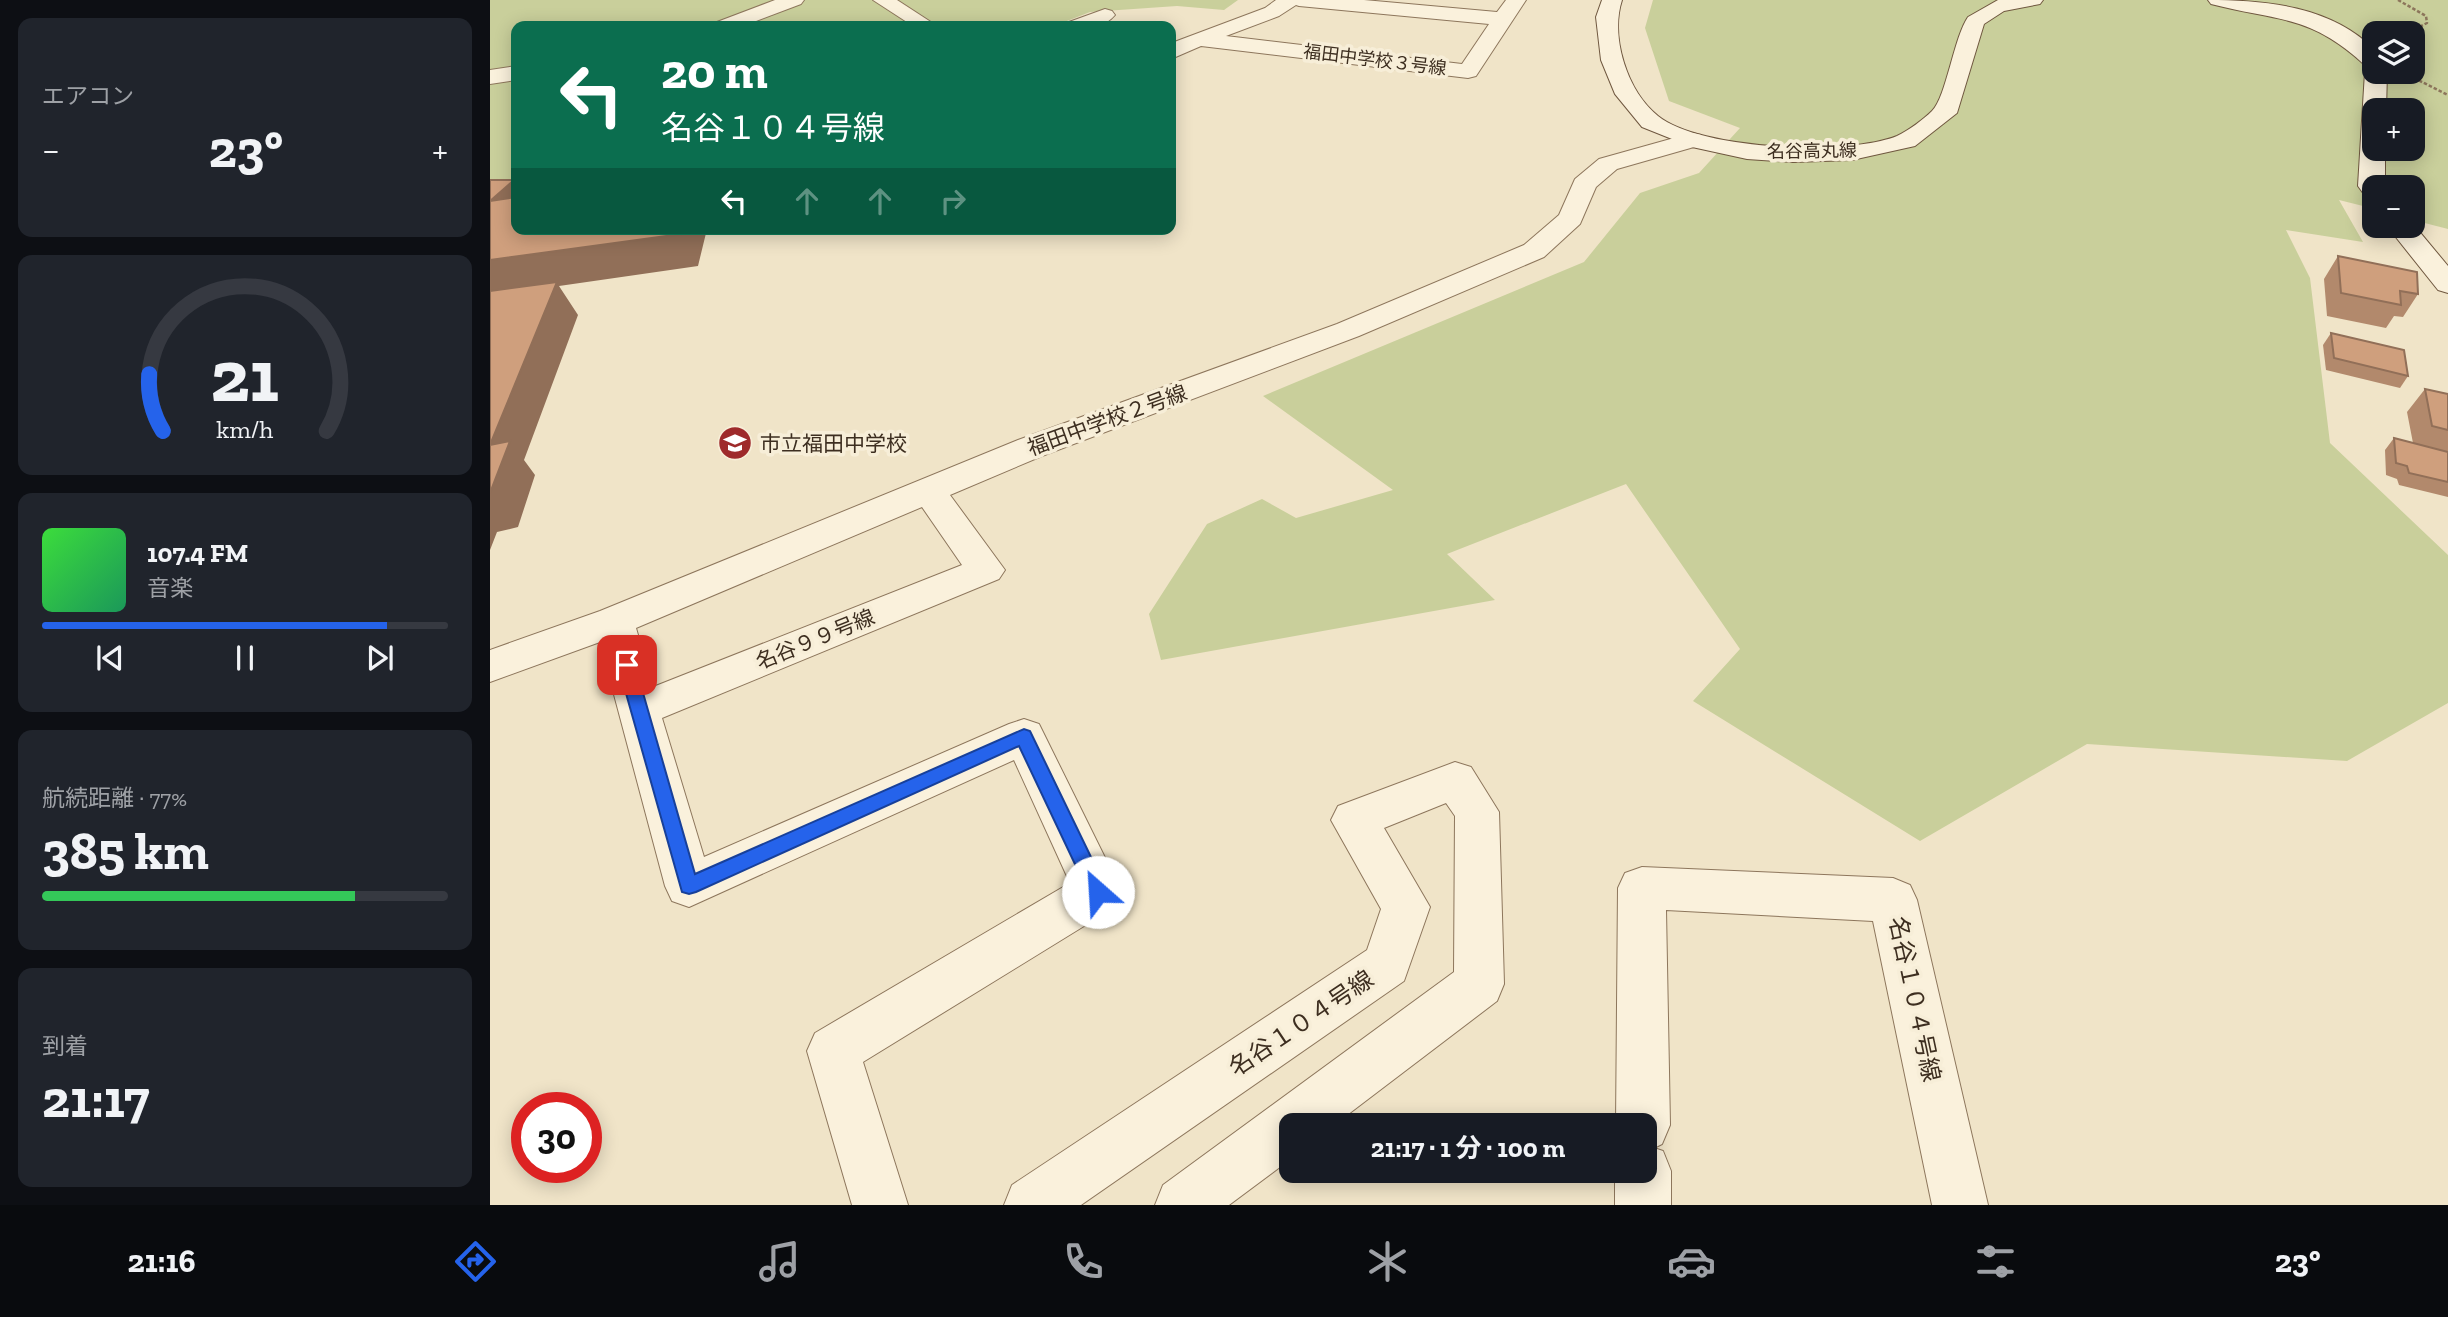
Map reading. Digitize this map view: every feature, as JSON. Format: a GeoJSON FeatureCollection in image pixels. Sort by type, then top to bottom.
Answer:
{"type":"FeatureCollection","features":[{"type":"Feature","properties":{"kind":"street"},"geometry":{"type":"LineString","coordinates":[[737,21],[794,0]]}},
{"type":"Feature","properties":{"kind":"street"},"geometry":{"type":"LineString","coordinates":[[883,0],[919,21]]}},
{"type":"Feature","properties":{"kind":"street"},"geometry":{"type":"LineString","coordinates":[[1176,50],[1197,39],[1271,14],[1286,5],[1286,0]]}},
{"type":"Feature","properties":{"kind":"street"},"geometry":{"type":"LineString","coordinates":[[1298,0],[1503,19]]}},
{"type":"Feature","properties":{"kind":"street","name":"福田中学校３号線"},"geometry":{"type":"LineString","coordinates":[[1197,39],[1468,71],[1516,0]]}},
{"type":"Feature","properties":{"kind":"street","name":"名谷高丸線"},"geometry":{"type":"LineString","coordinates":[[1612,0],[1606,18],[1612,60],[1626,94],[1650,122],[1692,140],[1747,152],[1793,155],[1852,153],[1906,141],[1945,113],[1975,21],[1998,6],[2033,0]]}},
{"type":"Feature","properties":{"kind":"street"},"geometry":{"type":"LineString","coordinates":[[2218,0],[2262,6],[2317,22],[2362,46]]}},
{"type":"Feature","properties":{"kind":"street"},"geometry":{"type":"LineString","coordinates":[[1089,21],[1105,15]]}},
{"type":"Feature","properties":{"kind":"street"},"geometry":{"type":"LineString","coordinates":[[490,77],[511,74]]}},
{"type":"Feature","properties":{"kind":"street"},"geometry":{"type":"LineString","coordinates":[[2371,175],[2375,84]]}},
{"type":"Feature","properties":{"kind":"street","name":"福田中学校２号線"},"geometry":{"type":"LineString","coordinates":[[490,666],[614,621],[1030,448],[1348,330],[1534,251],[1570,218],[1584,184],[1608,164],[1692,140]]}},
{"type":"Feature","properties":{"kind":"street"},"geometry":{"type":"LineString","coordinates":[[2410,238],[2448,284]]}},
{"type":"Feature","properties":{"kind":"street","name":"名谷９９号線"},"geometry":{"type":"LineString","coordinates":[[639,710],[986,570],[929,491]]}},
{"type":"Feature","properties":{"kind":"street"},"geometry":{"type":"LineString","coordinates":[[614,621],[689,886],[1024,736],[1098,892],[833,1051],[880,1205]]}},
{"type":"Feature","properties":{"kind":"street","name":"名谷１０４号線"},"geometry":{"type":"LineString","coordinates":[[1032,1205],[1386,965],[1406,907],[1354,820],[1455,780],[1477,812],[1479,984],[1183,1205]]}},
{"type":"Feature","properties":{"kind":"street","name":"名谷１０４号線"},"geometry":{"type":"LineString","coordinates":[[1643,1113],[1642,888],[1893,900],[1960,1205]]}},
{"type":"Feature","properties":{"kind":"street"},"geometry":{"type":"LineString","coordinates":[[1643,1183],[1643,1205]]}},
{"type":"Feature","properties":{"kind":"path"},"geometry":{"type":"LineString","coordinates":[[2398,0],[2426,16],[2425,24]]}},
{"type":"Feature","properties":{"kind":"path"},"geometry":{"type":"LineString","coordinates":[[2425,84],[2448,95]]}},
{"type":"Feature","properties":{"kind":"green space"},"geometry":{"type":"Polygon","coordinates":[[[490,0],[1238,0],[1224,10],[1177,6],[1090,12],[1067,21],[511,21],[511,180],[490,181],[490,0]]]}},
{"type":"Feature","properties":{"kind":"green space"},"geometry":{"type":"Polygon","coordinates":[[[1653,0],[2448,0],[2448,229],[2425,223],[2425,175],[2362,175],[2362,206],[2339,200],[2363,242],[2286,230],[2310,278],[2330,443],[2448,555],[2448,703],[2347,761],[2087,744],[1920,841],[1693,701],[1740,649],[1626,484],[1447,554],[1495,600],[1161,660],[1149,614],[1207,524],[1262,499],[1296,518],[1393,490],[1263,396],[1584,262],[1640,193],[1699,173],[1740,128],[1669,101],[1645,28],[1653,0]]]}},
{"type":"Feature","properties":{"kind":"building"},"geometry":{"type":"Polygon","coordinates":[[[490,180],[511,180],[511,183],[490,201],[490,180]]]}},
{"type":"Feature","properties":{"kind":"building"},"geometry":{"type":"Polygon","coordinates":[[[511,198],[511,235],[674,235],[490,260],[490,201],[511,198]]]}},
{"type":"Feature","properties":{"kind":"building"},"geometry":{"type":"Polygon","coordinates":[[[2338,256],[2417,272],[2418,294],[2400,291],[2401,305],[2341,293],[2338,256]]]}},
{"type":"Feature","properties":{"kind":"building"},"geometry":{"type":"Polygon","coordinates":[[[557,282],[490,445],[490,291],[557,282]]]}},
{"type":"Feature","properties":{"kind":"building"},"geometry":{"type":"Polygon","coordinates":[[[2331,333],[2404,350],[2408,376],[2334,358],[2331,333]]]}},
{"type":"Feature","properties":{"kind":"building"},"geometry":{"type":"Polygon","coordinates":[[[2425,389],[2448,394],[2448,430],[2432,426],[2425,389]]]}},
{"type":"Feature","properties":{"kind":"building"},"geometry":{"type":"Polygon","coordinates":[[[2394,438],[2448,452],[2448,482],[2409,473],[2407,466],[2396,463],[2394,438]]]}},
{"type":"Feature","properties":{"kind":"building"},"geometry":{"type":"Polygon","coordinates":[[[510,441],[490,493],[490,445],[510,441]]]}},
{"type":"Feature","properties":{"kind":"place","name":"市立福田中学校"},"geometry":{"type":"Point","coordinates":[735,443]}},
{"type":"Feature","properties":{"kind":"route"},"geometry":{"type":"LineString","coordinates":[[627,665],[689,886],[1024,736],[1098,892]]}}]}
